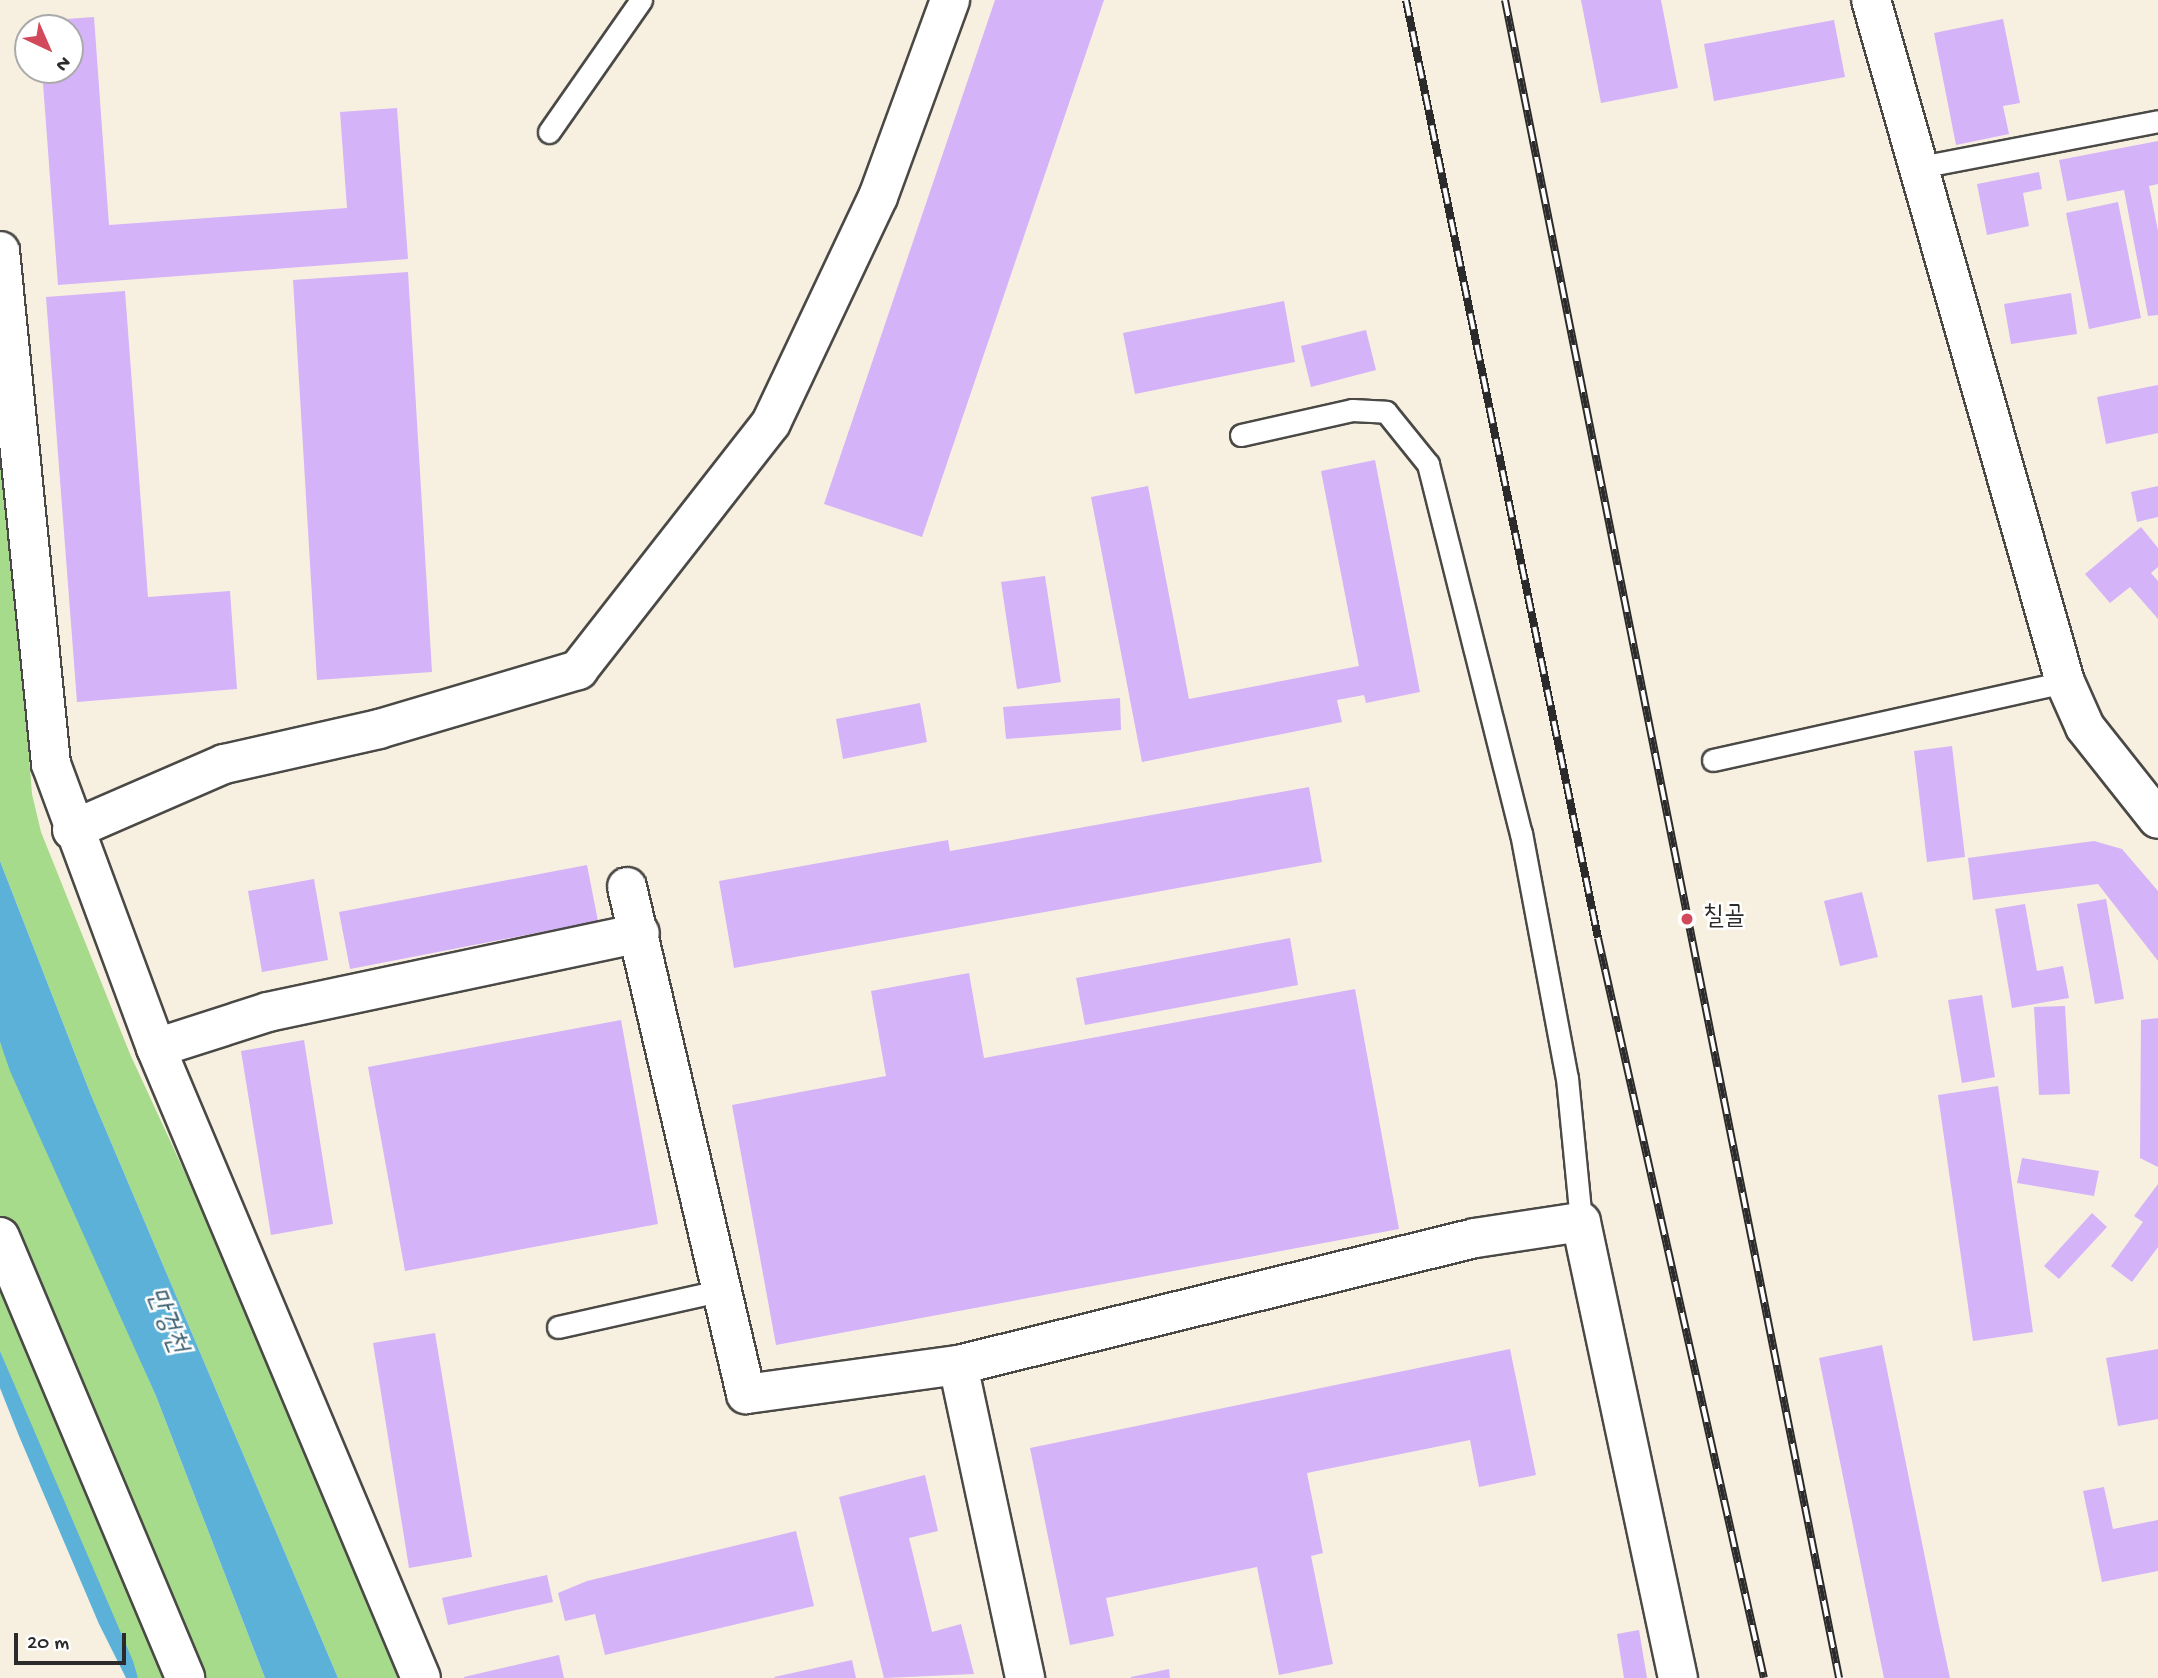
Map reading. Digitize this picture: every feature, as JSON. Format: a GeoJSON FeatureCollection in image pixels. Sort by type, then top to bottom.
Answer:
{"type":"FeatureCollection","features":[{"type":"Feature","properties":{"kind":"street"},"geometry":{"type":"LineString","coordinates":[[72,830],[225,764],[379,729],[578,670],[771,423],[878,197],[950,0]]}},
{"type":"Feature","properties":{"kind":"street"},"geometry":{"type":"LineString","coordinates":[[1871,0],[1920,167],[2000,471],[2066,682],[2085,727],[2158,819]]}},
{"type":"Feature","properties":{"kind":"street"},"geometry":{"type":"LineString","coordinates":[[0,251],[51,764],[72,830],[156,1048],[421,1678]]}},
{"type":"Feature","properties":{"kind":"street"},"geometry":{"type":"LineString","coordinates":[[627,887],[640,933],[746,1394],[958,1365],[1475,1238],[1581,1222],[1678,1678]]}},
{"type":"Feature","properties":{"kind":"street"},"geometry":{"type":"LineString","coordinates":[[156,1048],[268,1012],[640,933]]}},
{"type":"Feature","properties":{"kind":"street"},"geometry":{"type":"LineString","coordinates":[[0,1237],[185,1678]]}},
{"type":"Feature","properties":{"kind":"street"},"geometry":{"type":"LineString","coordinates":[[958,1365],[1025,1678]]}},
{"type":"Feature","properties":{"kind":"lane"},"geometry":{"type":"LineString","coordinates":[[549,132],[640,0]]}},
{"type":"Feature","properties":{"kind":"lane"},"geometry":{"type":"LineString","coordinates":[[1920,167],[2158,121]]}},
{"type":"Feature","properties":{"kind":"lane"},"geometry":{"type":"LineString","coordinates":[[1241,435],[1352,410],[1386,412],[1428,464],[1521,833],[1567,1078],[1581,1222]]}},
{"type":"Feature","properties":{"kind":"lane"},"geometry":{"type":"LineString","coordinates":[[1713,760],[2066,682]]}},
{"type":"Feature","properties":{"kind":"lane"},"geometry":{"type":"LineString","coordinates":[[558,1327],[723,1290]]}},
{"type":"Feature","properties":{"kind":"green space"},"geometry":{"type":"Polygon","coordinates":[[[0,384],[32,794],[41,832],[130,1054],[247,1307],[402,1678],[338,1678],[91,1095],[0,861],[0,384]]]}},
{"type":"Feature","properties":{"kind":"green space"},"geometry":{"type":"Polygon","coordinates":[[[0,1042],[156,1396],[265,1678],[189,1678],[0,1219],[0,1042]]]}},
{"type":"Feature","properties":{"kind":"green space"},"geometry":{"type":"Polygon","coordinates":[[[0,1251],[179,1678],[138,1678],[13,1383],[0,1351],[0,1251]]]}},
{"type":"Feature","properties":{"kind":"water","name":"만겅천"},"geometry":{"type":"Polygon","coordinates":[[[0,861],[91,1095],[338,1678],[265,1678],[156,1396],[10,1071],[0,1042],[0,861]]]}},
{"type":"Feature","properties":{"kind":"water"},"geometry":{"type":"Polygon","coordinates":[[[0,1351],[138,1678],[126,1678],[99,1624],[19,1436],[0,1388],[0,1351]]]}},
{"type":"Feature","properties":{"kind":"building"},"geometry":{"type":"Polygon","coordinates":[[[995,0],[1104,0],[922,537],[824,504],[995,0]]]}},
{"type":"Feature","properties":{"kind":"building"},"geometry":{"type":"Polygon","coordinates":[[[1581,0],[1661,0],[1678,88],[1601,103],[1581,0]]]}},
{"type":"Feature","properties":{"kind":"building"},"geometry":{"type":"Polygon","coordinates":[[[94,17],[109,225],[347,208],[340,112],[397,108],[408,259],[58,285],[43,84],[84,84],[84,18],[94,17]]]}},
{"type":"Feature","properties":{"kind":"building"},"geometry":{"type":"Polygon","coordinates":[[[2003,19],[2020,103],[2003,106],[2009,134],[1956,145],[1934,33],[2003,19]]]}},
{"type":"Feature","properties":{"kind":"building"},"geometry":{"type":"Polygon","coordinates":[[[1834,20],[1845,77],[1714,101],[1704,44],[1834,20]]]}},
{"type":"Feature","properties":{"kind":"building"},"geometry":{"type":"Polygon","coordinates":[[[2158,141],[2158,184],[2149,186],[2158,231],[2158,315],[2148,316],[2124,190],[2067,201],[2059,160],[2158,141]]]}},
{"type":"Feature","properties":{"kind":"building"},"geometry":{"type":"Polygon","coordinates":[[[2039,172],[2042,189],[2023,193],[2029,226],[1987,235],[1977,184],[2039,172]]]}},
{"type":"Feature","properties":{"kind":"building"},"geometry":{"type":"Polygon","coordinates":[[[2118,202],[2141,318],[2089,329],[2066,213],[2118,202]]]}},
{"type":"Feature","properties":{"kind":"building"},"geometry":{"type":"Polygon","coordinates":[[[408,272],[432,672],[317,680],[293,280],[408,272]]]}},
{"type":"Feature","properties":{"kind":"building"},"geometry":{"type":"Polygon","coordinates":[[[125,291],[148,597],[230,591],[237,689],[77,702],[46,297],[125,291]]]}},
{"type":"Feature","properties":{"kind":"building"},"geometry":{"type":"Polygon","coordinates":[[[2071,293],[2077,334],[2011,344],[2004,304],[2071,293]]]}},
{"type":"Feature","properties":{"kind":"building"},"geometry":{"type":"Polygon","coordinates":[[[1284,301],[1295,362],[1135,394],[1123,333],[1284,301]]]}},
{"type":"Feature","properties":{"kind":"building"},"geometry":{"type":"Polygon","coordinates":[[[1366,330],[1376,370],[1311,387],[1301,346],[1366,330]]]}},
{"type":"Feature","properties":{"kind":"building"},"geometry":{"type":"Polygon","coordinates":[[[2158,385],[2158,433],[2106,444],[2097,397],[2158,385]]]}},
{"type":"Feature","properties":{"kind":"building"},"geometry":{"type":"Polygon","coordinates":[[[1375,460],[1420,692],[1366,703],[1364,695],[1337,700],[1342,722],[1142,762],[1091,497],[1148,486],[1189,699],[1359,666],[1321,471],[1375,460]]]}},
{"type":"Feature","properties":{"kind":"building"},"geometry":{"type":"Polygon","coordinates":[[[2158,486],[2158,517],[2137,522],[2131,492],[2158,486]]]}},
{"type":"Feature","properties":{"kind":"building"},"geometry":{"type":"Polygon","coordinates":[[[2141,527],[2158,548],[2158,567],[2151,573],[2158,581],[2158,619],[2130,587],[2110,603],[2085,574],[2141,527]]]}},
{"type":"Feature","properties":{"kind":"building"},"geometry":{"type":"Polygon","coordinates":[[[1045,576],[1061,682],[1017,689],[1001,582],[1045,576]]]}},
{"type":"Feature","properties":{"kind":"building"},"geometry":{"type":"Polygon","coordinates":[[[1120,698],[1121,730],[1006,739],[1003,707],[1120,698]]]}},
{"type":"Feature","properties":{"kind":"building"},"geometry":{"type":"Polygon","coordinates":[[[920,703],[927,742],[843,759],[836,719],[920,703]]]}},
{"type":"Feature","properties":{"kind":"building"},"geometry":{"type":"Polygon","coordinates":[[[1952,746],[1965,857],[1927,862],[1914,751],[1952,746]]]}},
{"type":"Feature","properties":{"kind":"building"},"geometry":{"type":"Polygon","coordinates":[[[1309,787],[1322,862],[734,968],[719,881],[948,840],[950,851],[1309,787]]]}},
{"type":"Feature","properties":{"kind":"building"},"geometry":{"type":"Polygon","coordinates":[[[2094,841],[2122,849],[2158,891],[2158,961],[2098,884],[1973,900],[1968,858],[2094,841]]]}},
{"type":"Feature","properties":{"kind":"building"},"geometry":{"type":"Polygon","coordinates":[[[587,865],[598,921],[350,969],[339,912],[587,865]]]}},
{"type":"Feature","properties":{"kind":"building"},"geometry":{"type":"Polygon","coordinates":[[[314,879],[328,960],[262,972],[248,891],[314,879]]]}},
{"type":"Feature","properties":{"kind":"building"},"geometry":{"type":"Polygon","coordinates":[[[1862,892],[1878,957],[1840,966],[1824,901],[1862,892]]]}},
{"type":"Feature","properties":{"kind":"building"},"geometry":{"type":"Polygon","coordinates":[[[2106,899],[2124,999],[2095,1004],[2077,904],[2106,899]]]}},
{"type":"Feature","properties":{"kind":"building"},"geometry":{"type":"Polygon","coordinates":[[[2025,904],[2037,971],[2063,966],[2069,998],[2012,1008],[1995,909],[2025,904]]]}},
{"type":"Feature","properties":{"kind":"building"},"geometry":{"type":"Polygon","coordinates":[[[1290,938],[1298,985],[1085,1025],[1076,978],[1290,938]]]}},
{"type":"Feature","properties":{"kind":"building"},"geometry":{"type":"Polygon","coordinates":[[[969,973],[984,1058],[1355,989],[1399,1229],[776,1345],[732,1105],[886,1076],[871,991],[969,973]]]}},
{"type":"Feature","properties":{"kind":"building"},"geometry":{"type":"Polygon","coordinates":[[[1982,995],[1995,1077],[1962,1083],[1948,1000],[1982,995]]]}},
{"type":"Feature","properties":{"kind":"building"},"geometry":{"type":"Polygon","coordinates":[[[2065,1006],[2070,1094],[2039,1095],[2034,1007],[2065,1006]]]}},
{"type":"Feature","properties":{"kind":"building"},"geometry":{"type":"Polygon","coordinates":[[[2158,1018],[2158,1167],[2140,1158],[2141,1020],[2158,1018]]]}},
{"type":"Feature","properties":{"kind":"building"},"geometry":{"type":"Polygon","coordinates":[[[621,1020],[658,1224],[405,1271],[368,1067],[621,1020]]]}},
{"type":"Feature","properties":{"kind":"building"},"geometry":{"type":"Polygon","coordinates":[[[304,1040],[333,1224],[271,1235],[241,1051],[304,1040]]]}},
{"type":"Feature","properties":{"kind":"building"},"geometry":{"type":"Polygon","coordinates":[[[1998,1086],[2033,1332],[1973,1341],[1938,1095],[1998,1086]]]}},
{"type":"Feature","properties":{"kind":"building"},"geometry":{"type":"Polygon","coordinates":[[[2022,1158],[2099,1171],[2094,1196],[2017,1183],[2022,1158]]]}},
{"type":"Feature","properties":{"kind":"building"},"geometry":{"type":"Polygon","coordinates":[[[2158,1184],[2158,1247],[2132,1282],[2111,1266],[2143,1222],[2134,1216],[2158,1184]]]}},
{"type":"Feature","properties":{"kind":"building"},"geometry":{"type":"Polygon","coordinates":[[[2092,1213],[2107,1227],[2059,1279],[2044,1266],[2092,1213]]]}},
{"type":"Feature","properties":{"kind":"building"},"geometry":{"type":"Polygon","coordinates":[[[435,1333],[472,1557],[409,1568],[373,1343],[435,1333]]]}},
{"type":"Feature","properties":{"kind":"building"},"geometry":{"type":"Polygon","coordinates":[[[1882,1345],[1950,1678],[1884,1678],[1873,1625],[1819,1358],[1882,1345]]]}},
{"type":"Feature","properties":{"kind":"building"},"geometry":{"type":"Polygon","coordinates":[[[1510,1349],[1536,1475],[1479,1487],[1470,1440],[1307,1473],[1323,1553],[1311,1556],[1333,1664],[1279,1675],[1257,1567],[1106,1598],[1114,1636],[1070,1645],[1030,1448],[1510,1349]]]}},
{"type":"Feature","properties":{"kind":"building"},"geometry":{"type":"Polygon","coordinates":[[[2158,1349],[2158,1419],[2118,1426],[2106,1358],[2158,1349]]]}},
{"type":"Feature","properties":{"kind":"building"},"geometry":{"type":"Polygon","coordinates":[[[925,1475],[938,1531],[909,1538],[932,1632],[961,1624],[974,1674],[884,1678],[839,1497],[925,1475]]]}},
{"type":"Feature","properties":{"kind":"building"},"geometry":{"type":"Polygon","coordinates":[[[2104,1487],[2113,1529],[2158,1520],[2158,1571],[2102,1582],[2083,1491],[2104,1487]]]}},
{"type":"Feature","properties":{"kind":"building"},"geometry":{"type":"Polygon","coordinates":[[[796,1531],[814,1606],[605,1655],[595,1614],[565,1621],[558,1593],[587,1581],[796,1531]]]}},
{"type":"Feature","properties":{"kind":"building"},"geometry":{"type":"Polygon","coordinates":[[[547,1575],[553,1602],[448,1625],[442,1598],[547,1575]]]}},
{"type":"Feature","properties":{"kind":"building"},"geometry":{"type":"Polygon","coordinates":[[[1639,1630],[1647,1678],[1624,1678],[1617,1634],[1639,1630]]]}},
{"type":"Feature","properties":{"kind":"building"},"geometry":{"type":"Polygon","coordinates":[[[559,1655],[564,1678],[464,1678],[464,1677],[559,1655]]]}},
{"type":"Feature","properties":{"kind":"building"},"geometry":{"type":"Polygon","coordinates":[[[852,1660],[856,1678],[774,1677],[852,1660]]]}},
{"type":"Feature","properties":{"kind":"building"},"geometry":{"type":"Polygon","coordinates":[[[1169,1669],[1170,1678],[1131,1678],[1131,1677],[1169,1669]]]}},
{"type":"Feature","properties":{"kind":"railway"},"geometry":{"type":"LineString","coordinates":[[1406,0],[1598,938],[1764,1678]]}},
{"type":"Feature","properties":{"kind":"railway"},"geometry":{"type":"LineString","coordinates":[[1505,0],[1839,1678]]}},
{"type":"Feature","properties":{"kind":"place","name":"칠골"},"geometry":{"type":"Point","coordinates":[1687,919]}}]}
